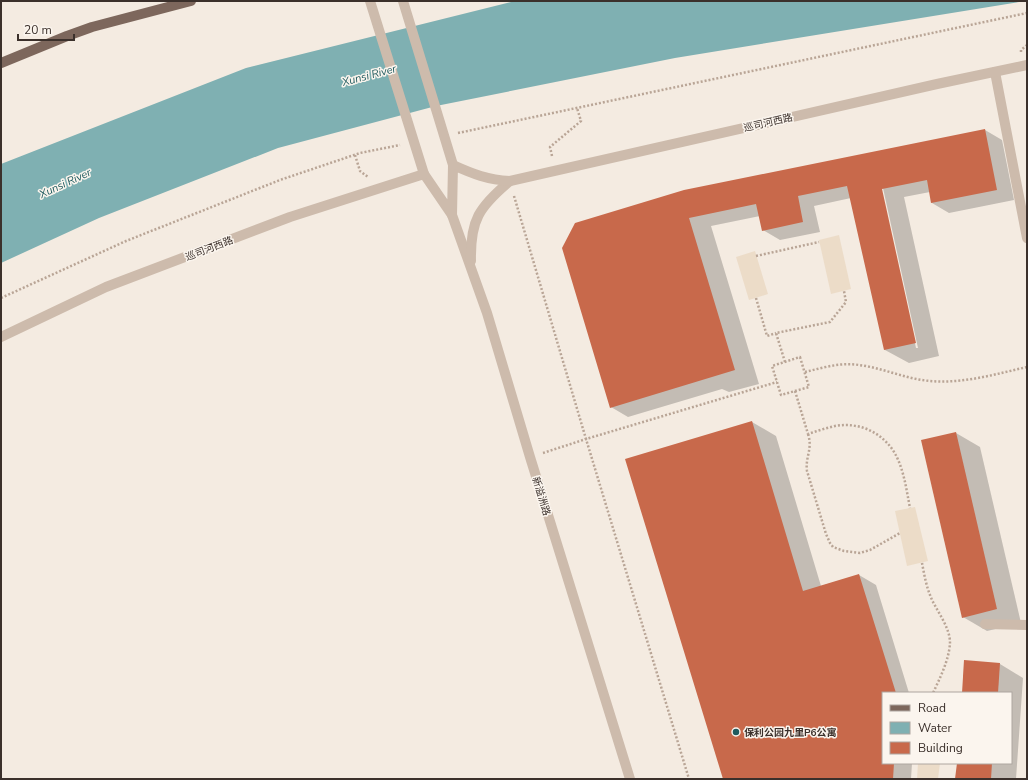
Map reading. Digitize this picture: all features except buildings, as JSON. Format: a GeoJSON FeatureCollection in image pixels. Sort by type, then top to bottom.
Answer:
{"type":"FeatureCollection","features":[{"type":"Feature","properties":{"kind":"main road"},"geometry":{"type":"LineString","coordinates":[[1,63],[92,27],[190,1]]}},
{"type":"Feature","properties":{"kind":"street"},"geometry":{"type":"LineString","coordinates":[[370,1],[424,174],[452,215]]}},
{"type":"Feature","properties":{"kind":"street"},"geometry":{"type":"LineString","coordinates":[[403,1],[453,164],[452,215]]}},
{"type":"Feature","properties":{"kind":"street","name":"巡司河西路"},"geometry":{"type":"LineString","coordinates":[[510,181],[1027,65]]}},
{"type":"Feature","properties":{"kind":"street"},"geometry":{"type":"LineString","coordinates":[[995,72],[1027,238]]}},
{"type":"Feature","properties":{"kind":"street"},"geometry":{"type":"LineString","coordinates":[[453,164],[478,176],[495,180],[510,181]]}},
{"type":"Feature","properties":{"kind":"street","name":"巡司河西路"},"geometry":{"type":"LineString","coordinates":[[1,337],[106,287],[290,217],[424,174]]}},
{"type":"Feature","properties":{"kind":"street"},"geometry":{"type":"LineString","coordinates":[[471,269],[471,242],[475,222],[484,205],[510,181]]}},
{"type":"Feature","properties":{"kind":"street","name":"新溢洲路"},"geometry":{"type":"LineString","coordinates":[[452,215],[487,313],[630,779]]}},
{"type":"Feature","properties":{"kind":"street"},"geometry":{"type":"LineString","coordinates":[[985,624],[1027,625]]}},
{"type":"Feature","properties":{"kind":"path"},"geometry":{"type":"LineString","coordinates":[[453,134],[1027,13]]}},
{"type":"Feature","properties":{"kind":"path"},"geometry":{"type":"LineString","coordinates":[[555,171],[550,147],[581,121],[577,108]]}},
{"type":"Feature","properties":{"kind":"path"},"geometry":{"type":"LineString","coordinates":[[1,298],[126,241],[280,180],[355,155],[407,143]]}},
{"type":"Feature","properties":{"kind":"path"},"geometry":{"type":"LineString","coordinates":[[355,155],[360,171],[380,188]]}},
{"type":"Feature","properties":{"kind":"path"},"geometry":{"type":"LineString","coordinates":[[510,181],[689,779]]}},
{"type":"Feature","properties":{"kind":"path"},"geometry":{"type":"LineString","coordinates":[[756,256],[819,242]]}},
{"type":"Feature","properties":{"kind":"path"},"geometry":{"type":"LineString","coordinates":[[756,298],[768,336],[830,322],[846,302],[844,291]]}},
{"type":"Feature","properties":{"kind":"path"},"geometry":{"type":"LineString","coordinates":[[776,333],[785,362]]}},
{"type":"Feature","properties":{"kind":"path"},"geometry":{"type":"LineString","coordinates":[[800,357],[809,387],[781,396],[772,366],[785,362],[800,357]]}},
{"type":"Feature","properties":{"kind":"path"},"geometry":{"type":"LineString","coordinates":[[804,372],[834,365],[858,364],[916,379],[944,382],[1027,367]]}},
{"type":"Feature","properties":{"kind":"path"},"geometry":{"type":"LineString","coordinates":[[530,457],[777,382]]}},
{"type":"Feature","properties":{"kind":"path"},"geometry":{"type":"LineString","coordinates":[[795,391],[810,445],[806,462],[807,471],[830,543],[834,547],[852,553],[865,552],[900,533]]}},
{"type":"Feature","properties":{"kind":"path"},"geometry":{"type":"LineString","coordinates":[[808,434],[836,426],[852,426],[867,428],[881,437],[892,448],[899,462],[910,508]]}},
{"type":"Feature","properties":{"kind":"path"},"geometry":{"type":"LineString","coordinates":[[922,562],[930,594],[949,634],[950,644],[948,657],[933,692]]}},
{"type":"Feature","properties":{"kind":"shaded area"},"geometry":{"type":"Polygon","coordinates":[[[839,235],[851,289],[831,294],[819,240],[839,235]]]}},
{"type":"Feature","properties":{"kind":"shaded area"},"geometry":{"type":"Polygon","coordinates":[[[755,251],[768,294],[749,300],[736,257],[755,251]]]}},
{"type":"Feature","properties":{"kind":"shaded area"},"geometry":{"type":"Polygon","coordinates":[[[915,507],[928,561],[907,566],[895,511],[915,507]]]}},
{"type":"Feature","properties":{"kind":"shaded area"},"geometry":{"type":"Polygon","coordinates":[[[918,764],[940,764],[938,779],[917,779],[918,764]]]}},
{"type":"Feature","properties":{"kind":"water","name":"Xunsi River"},"geometry":{"type":"Polygon","coordinates":[[[515,1],[1025,1],[675,58],[436,106],[278,148],[99,218],[1,263],[1,164],[246,68],[515,1]]]}},
{"type":"Feature","properties":{"kind":"place","name":"保利公园九里P6公寓"},"geometry":{"type":"Point","coordinates":[736,732]}}]}
